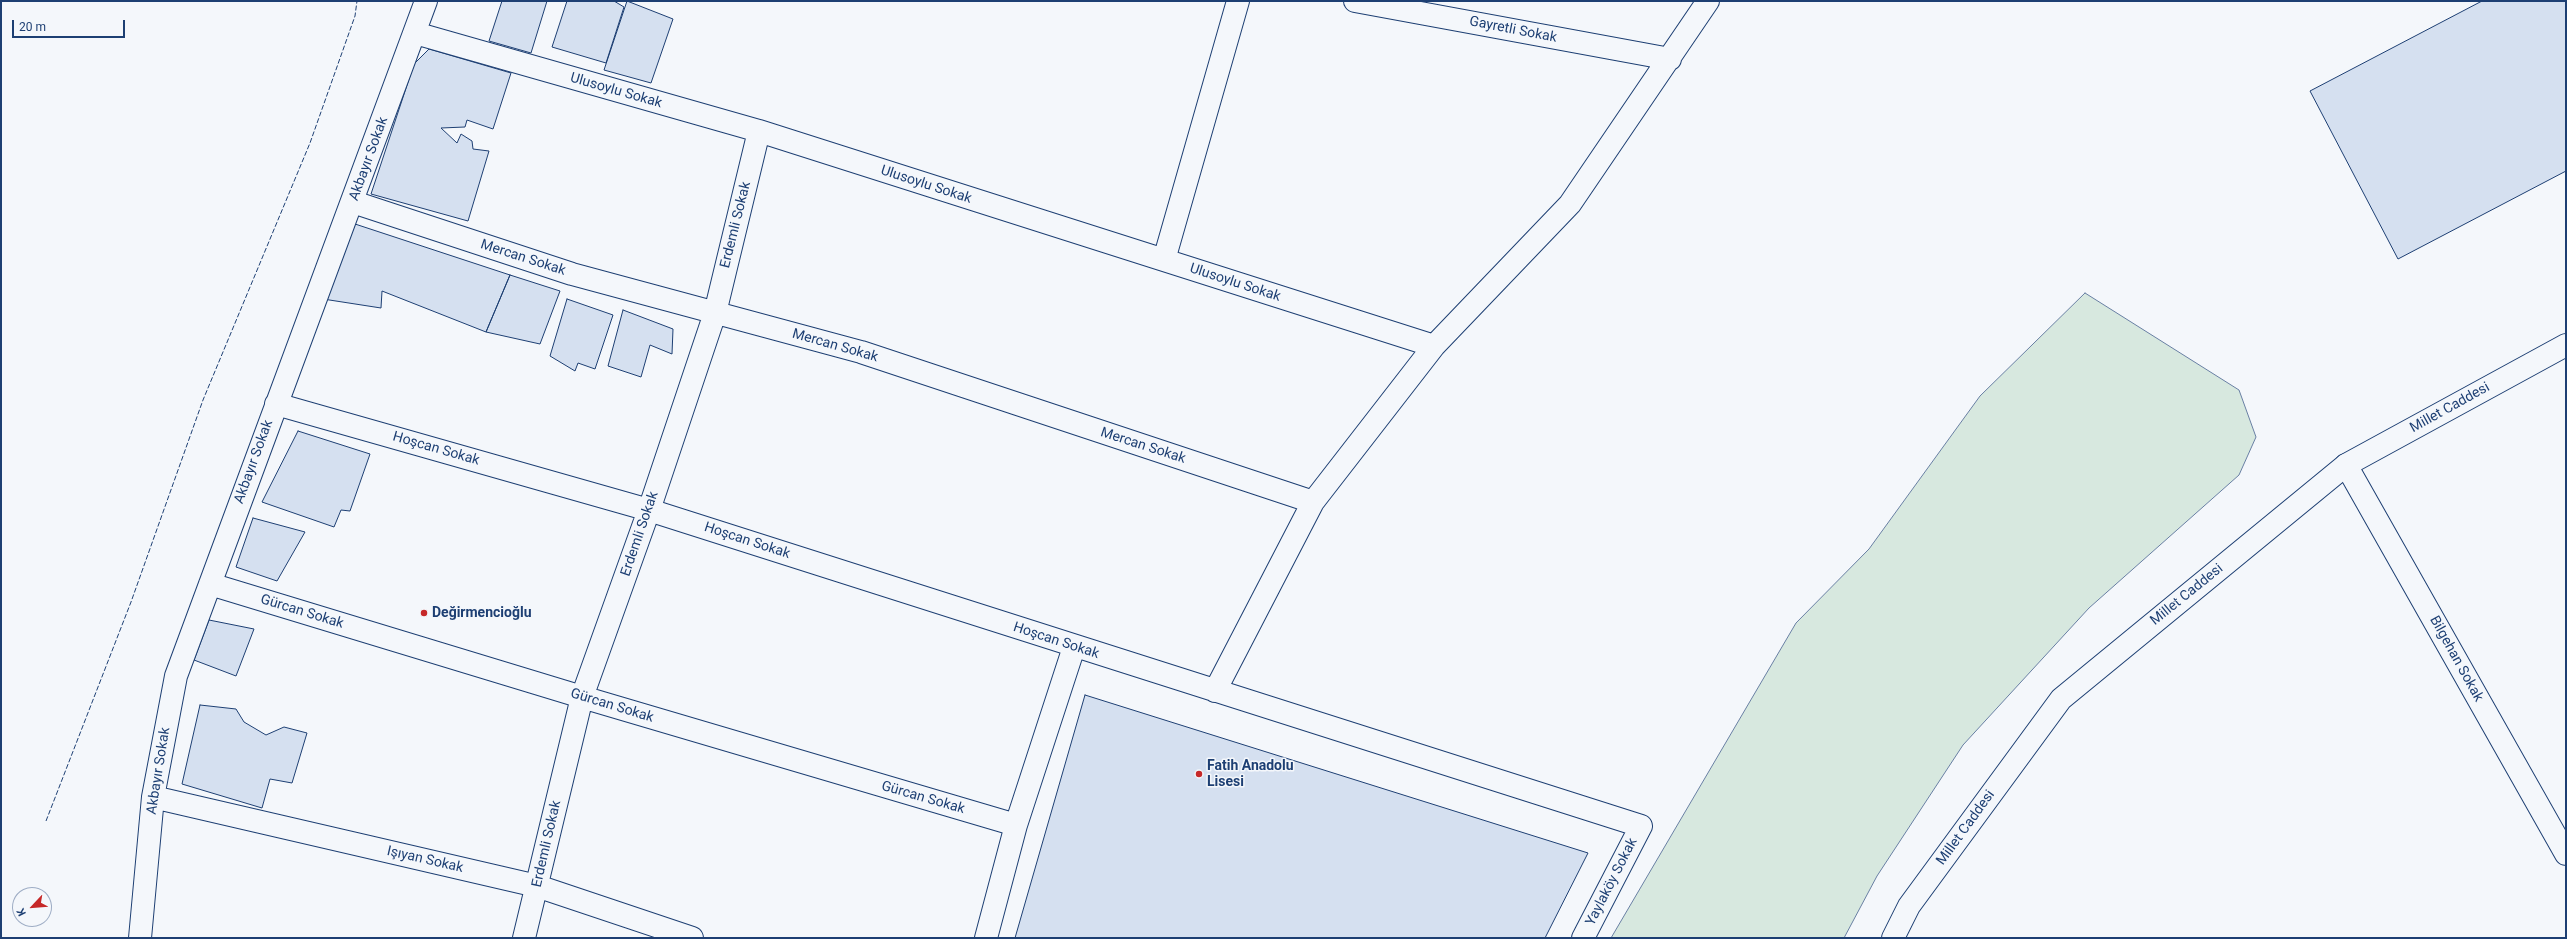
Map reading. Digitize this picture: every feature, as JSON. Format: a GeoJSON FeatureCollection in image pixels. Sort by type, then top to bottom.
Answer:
{"type":"FeatureCollection","features":[{"type":"Feature","properties":{"kind":"street","name":"Akbayır Sokak"},"geometry":{"type":"LineString","coordinates":[[140,938],[153,798],[176,676],[276,404],[353,202],[426,1]]}},
{"type":"Feature","properties":{"kind":"street"},"geometry":{"type":"LineString","coordinates":[[1164,260],[1238,1]]}},
{"type":"Feature","properties":{"kind":"street","name":"Gayretli Sokak"},"geometry":{"type":"LineString","coordinates":[[1355,1],[1670,59]]}},
{"type":"Feature","properties":{"kind":"street"},"geometry":{"type":"LineString","coordinates":[[1215,691],[1313,502],[1434,346],[1570,204],[1708,1]]}},
{"type":"Feature","properties":{"kind":"street","name":"Ulusoylu Sokak"},"geometry":{"type":"LineString","coordinates":[[414,33],[759,131],[1434,346]]}},
{"type":"Feature","properties":{"kind":"street","name":"Erdemli Sokak"},"geometry":{"type":"LineString","coordinates":[[524,938],[582,697],[649,510],[715,313],[759,131]]}},
{"type":"Feature","properties":{"kind":"street","name":"Mercan Sokak"},"geometry":{"type":"LineString","coordinates":[[353,202],[572,274],[862,352],[1313,502]]}},
{"type":"Feature","properties":{"kind":"street","name":"Millet Caddesi"},"geometry":{"type":"LineString","coordinates":[[1893,938],[1909,906],[2061,699],[2346,465],[2566,345]]}},
{"type":"Feature","properties":{"kind":"street","name":"Hoşcan Sokak"},"geometry":{"type":"LineString","coordinates":[[276,404],[649,510],[1074,647],[1641,826]]}},
{"type":"Feature","properties":{"kind":"street","name":"Bilgehan Sokak"},"geometry":{"type":"LineString","coordinates":[[2346,465],[2566,854]]}},
{"type":"Feature","properties":{"kind":"street","name":"Gürcan Sokak"},"geometry":{"type":"LineString","coordinates":[[210,584],[582,697],[1016,825]]}},
{"type":"Feature","properties":{"kind":"street"},"geometry":{"type":"LineString","coordinates":[[986,938],[1016,825],[1074,647]]}},
{"type":"Feature","properties":{"kind":"street","name":"Işıyan Sokak"},"geometry":{"type":"LineString","coordinates":[[153,798],[537,886],[692,938]]}},
{"type":"Feature","properties":{"kind":"street","name":"Yaylaköy Sokak"},"geometry":{"type":"LineString","coordinates":[[1583,938],[1641,826]]}},
{"type":"Feature","properties":{"kind":"shaded area"},"geometry":{"type":"Polygon","coordinates":[[[2085,293],[2239,390],[2256,437],[2239,475],[2089,608],[1963,745],[1877,876],[1844,938],[1611,938],[1796,623],[1869,549],[1980,396],[2085,293]]]}},
{"type":"Feature","properties":{"kind":"building"},"geometry":{"type":"Polygon","coordinates":[[[502,1],[547,1],[531,53],[489,41],[502,1]]]}},
{"type":"Feature","properties":{"kind":"building"},"geometry":{"type":"Polygon","coordinates":[[[567,1],[614,1],[624,7],[606,63],[552,47],[567,1]]]}},
{"type":"Feature","properties":{"kind":"building"},"geometry":{"type":"Polygon","coordinates":[[[627,1],[673,19],[651,83],[604,70],[627,1]]]}},
{"type":"Feature","properties":{"kind":"building"},"geometry":{"type":"Polygon","coordinates":[[[2482,1],[2566,1],[2566,171],[2398,259],[2310,91],[2482,1]]]}},
{"type":"Feature","properties":{"kind":"building"},"geometry":{"type":"Polygon","coordinates":[[[429,49],[511,73],[493,129],[467,120],[465,127],[441,128],[457,143],[461,134],[472,141],[473,149],[489,151],[468,221],[371,194],[414,64],[429,49]]]}},
{"type":"Feature","properties":{"kind":"building"},"geometry":{"type":"Polygon","coordinates":[[[352,223],[510,275],[486,332],[382,291],[381,308],[323,299],[352,223]]]}},
{"type":"Feature","properties":{"kind":"building"},"geometry":{"type":"Polygon","coordinates":[[[510,275],[560,291],[540,344],[486,332],[510,275]]]}},
{"type":"Feature","properties":{"kind":"building"},"geometry":{"type":"Polygon","coordinates":[[[567,299],[613,315],[595,369],[578,363],[575,371],[550,356],[567,299]]]}},
{"type":"Feature","properties":{"kind":"building"},"geometry":{"type":"Polygon","coordinates":[[[623,310],[673,329],[672,354],[650,345],[641,377],[608,366],[623,310]]]}},
{"type":"Feature","properties":{"kind":"building"},"geometry":{"type":"Polygon","coordinates":[[[298,431],[370,454],[350,511],[341,510],[334,527],[262,502],[298,431]]]}},
{"type":"Feature","properties":{"kind":"building"},"geometry":{"type":"Polygon","coordinates":[[[253,518],[305,532],[277,581],[236,567],[253,518]]]}},
{"type":"Feature","properties":{"kind":"building"},"geometry":{"type":"Polygon","coordinates":[[[209,620],[254,629],[236,676],[194,660],[209,620]]]}},
{"type":"Feature","properties":{"kind":"building","name":"Fatih Anadolu Lisesi"},"geometry":{"type":"Polygon","coordinates":[[[1085,695],[1588,853],[1545,938],[1015,938],[1085,695]]]}},
{"type":"Feature","properties":{"kind":"building"},"geometry":{"type":"Polygon","coordinates":[[[200,705],[236,709],[244,722],[266,735],[284,727],[307,733],[292,783],[270,779],[262,808],[182,784],[200,705]]]}},
{"type":"Feature","properties":{"kind":"fence"},"geometry":{"type":"LineString","coordinates":[[46,821],[131,602],[203,400],[310,143],[355,16],[357,1]]}},
{"type":"Feature","properties":{"kind":"place","name":"Değirmencioğlu"},"geometry":{"type":"Point","coordinates":[424,613]}},
{"type":"Feature","properties":{"kind":"place","name":"Fatih Anadolu Lisesi"},"geometry":{"type":"Point","coordinates":[1199,774]}}]}
